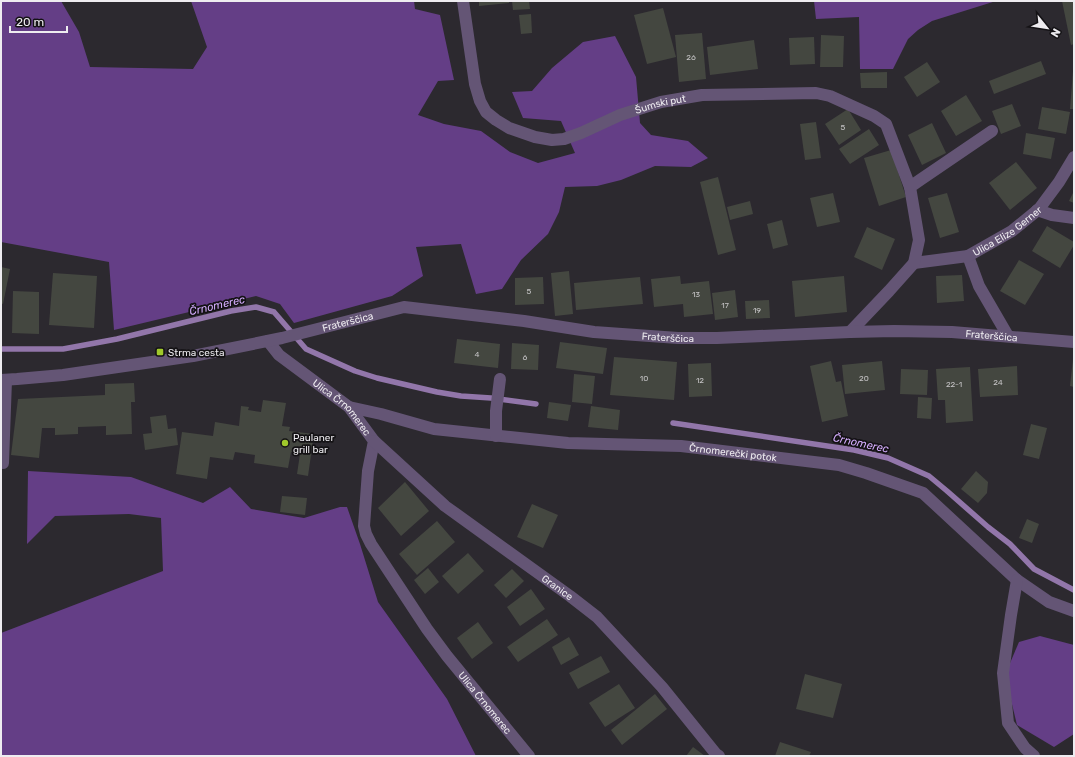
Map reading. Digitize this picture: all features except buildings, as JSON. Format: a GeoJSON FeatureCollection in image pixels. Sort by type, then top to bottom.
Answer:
{"type":"FeatureCollection","features":[{"type":"Feature","properties":{"kind":"street","name":"Šumski put"},"geometry":{"type":"LineString","coordinates":[[463,1],[475,84],[480,101],[486,112],[496,120],[509,128],[535,137],[552,140],[564,139],[582,133],[620,115],[661,102],[702,95],[816,92],[830,96],[862,110],[886,124],[910,187],[919,240],[914,263],[850,332]]}},
{"type":"Feature","properties":{"kind":"street"},"geometry":{"type":"LineString","coordinates":[[910,187],[992,131]]}},
{"type":"Feature","properties":{"kind":"street","name":"Ulica Elize Gerner"},"geometry":{"type":"LineString","coordinates":[[914,263],[968,256],[1012,231],[1037,210],[1059,182],[1074,157]]}},
{"type":"Feature","properties":{"kind":"street"},"geometry":{"type":"LineString","coordinates":[[1037,210],[1052,215],[1074,218]]}},
{"type":"Feature","properties":{"kind":"street"},"geometry":{"type":"LineString","coordinates":[[968,256],[979,286],[1008,336]]}},
{"type":"Feature","properties":{"kind":"street","name":"Fraterščica"},"geometry":{"type":"LineString","coordinates":[[268,341],[404,306],[524,321],[594,332],[678,338],[717,338],[894,331],[952,332],[1074,342]]}},
{"type":"Feature","properties":{"kind":"street"},"geometry":{"type":"LineString","coordinates":[[3,463],[4,380],[63,375],[193,356],[268,341]]}},
{"type":"Feature","properties":{"kind":"street","name":"Ulica Črnomerec"},"geometry":{"type":"LineString","coordinates":[[268,341],[279,355],[348,408],[374,441],[368,471],[364,526],[366,534],[427,629],[529,756]]}},
{"type":"Feature","properties":{"kind":"street"},"geometry":{"type":"LineString","coordinates":[[496,436],[496,411],[500,384]]}},
{"type":"Feature","properties":{"kind":"street","name":"Črnomerečki potok"},"geometry":{"type":"LineString","coordinates":[[348,408],[381,414],[434,429],[568,443],[681,446],[839,466],[866,473],[923,493],[1017,580],[1049,602],[1074,611]]}},
{"type":"Feature","properties":{"kind":"street","name":"Granice"},"geometry":{"type":"LineString","coordinates":[[374,441],[445,506],[597,617],[662,686],[719,756]]}},
{"type":"Feature","properties":{"kind":"street"},"geometry":{"type":"LineString","coordinates":[[1017,580],[1010,615],[1004,672],[1008,723],[1024,748],[1034,756]]}},
{"type":"Feature","properties":{"kind":"shaded area"},"geometry":{"type":"Polygon","coordinates":[[[1,1],[61,1],[79,32],[90,67],[193,69],[207,47],[191,1],[414,1],[415,9],[440,15],[454,80],[438,81],[418,115],[444,124],[481,131],[510,152],[538,163],[575,153],[561,121],[523,118],[512,92],[532,91],[552,68],[583,42],[615,36],[636,77],[640,123],[651,135],[688,141],[708,158],[691,167],[655,166],[621,180],[597,186],[565,187],[559,212],[548,234],[521,260],[502,289],[476,294],[461,244],[416,247],[423,276],[392,296],[294,323],[280,304],[256,296],[114,330],[109,262],[1,242],[1,1]]]}},
{"type":"Feature","properties":{"kind":"shaded area"},"geometry":{"type":"Polygon","coordinates":[[[814,1],[996,1],[932,21],[918,30],[908,39],[893,69],[860,69],[859,17],[816,19],[814,1]]]}},
{"type":"Feature","properties":{"kind":"shaded area"},"geometry":{"type":"Polygon","coordinates":[[[28,471],[131,477],[203,503],[230,487],[251,509],[304,518],[340,507],[347,507],[378,602],[447,699],[476,756],[1,756],[1,633],[163,571],[161,518],[129,514],[55,516],[27,544],[28,471]]]}},
{"type":"Feature","properties":{"kind":"shaded area"},"geometry":{"type":"Polygon","coordinates":[[[1040,636],[1074,645],[1074,734],[1054,747],[1017,725],[1005,675],[1019,642],[1040,636]]]}},
{"type":"Feature","properties":{"kind":"waterway","name":"Črnomerec"},"geometry":{"type":"LineString","coordinates":[[1,349],[63,349],[117,339],[231,311],[256,307],[274,312],[306,349],[355,371],[377,378],[437,392],[536,404]]}},
{"type":"Feature","properties":{"kind":"waterway","name":"Črnomerec"},"geometry":{"type":"LineString","coordinates":[[673,423],[854,450],[888,458],[929,476],[1010,544],[1034,569],[1074,590]]}},
{"type":"Feature","properties":{"kind":"place","name":"Strma cesta"},"geometry":{"type":"Point","coordinates":[160,352]}},
{"type":"Feature","properties":{"kind":"place","name":"Paulaner grill bar"},"geometry":{"type":"Point","coordinates":[285,443]}}]}
